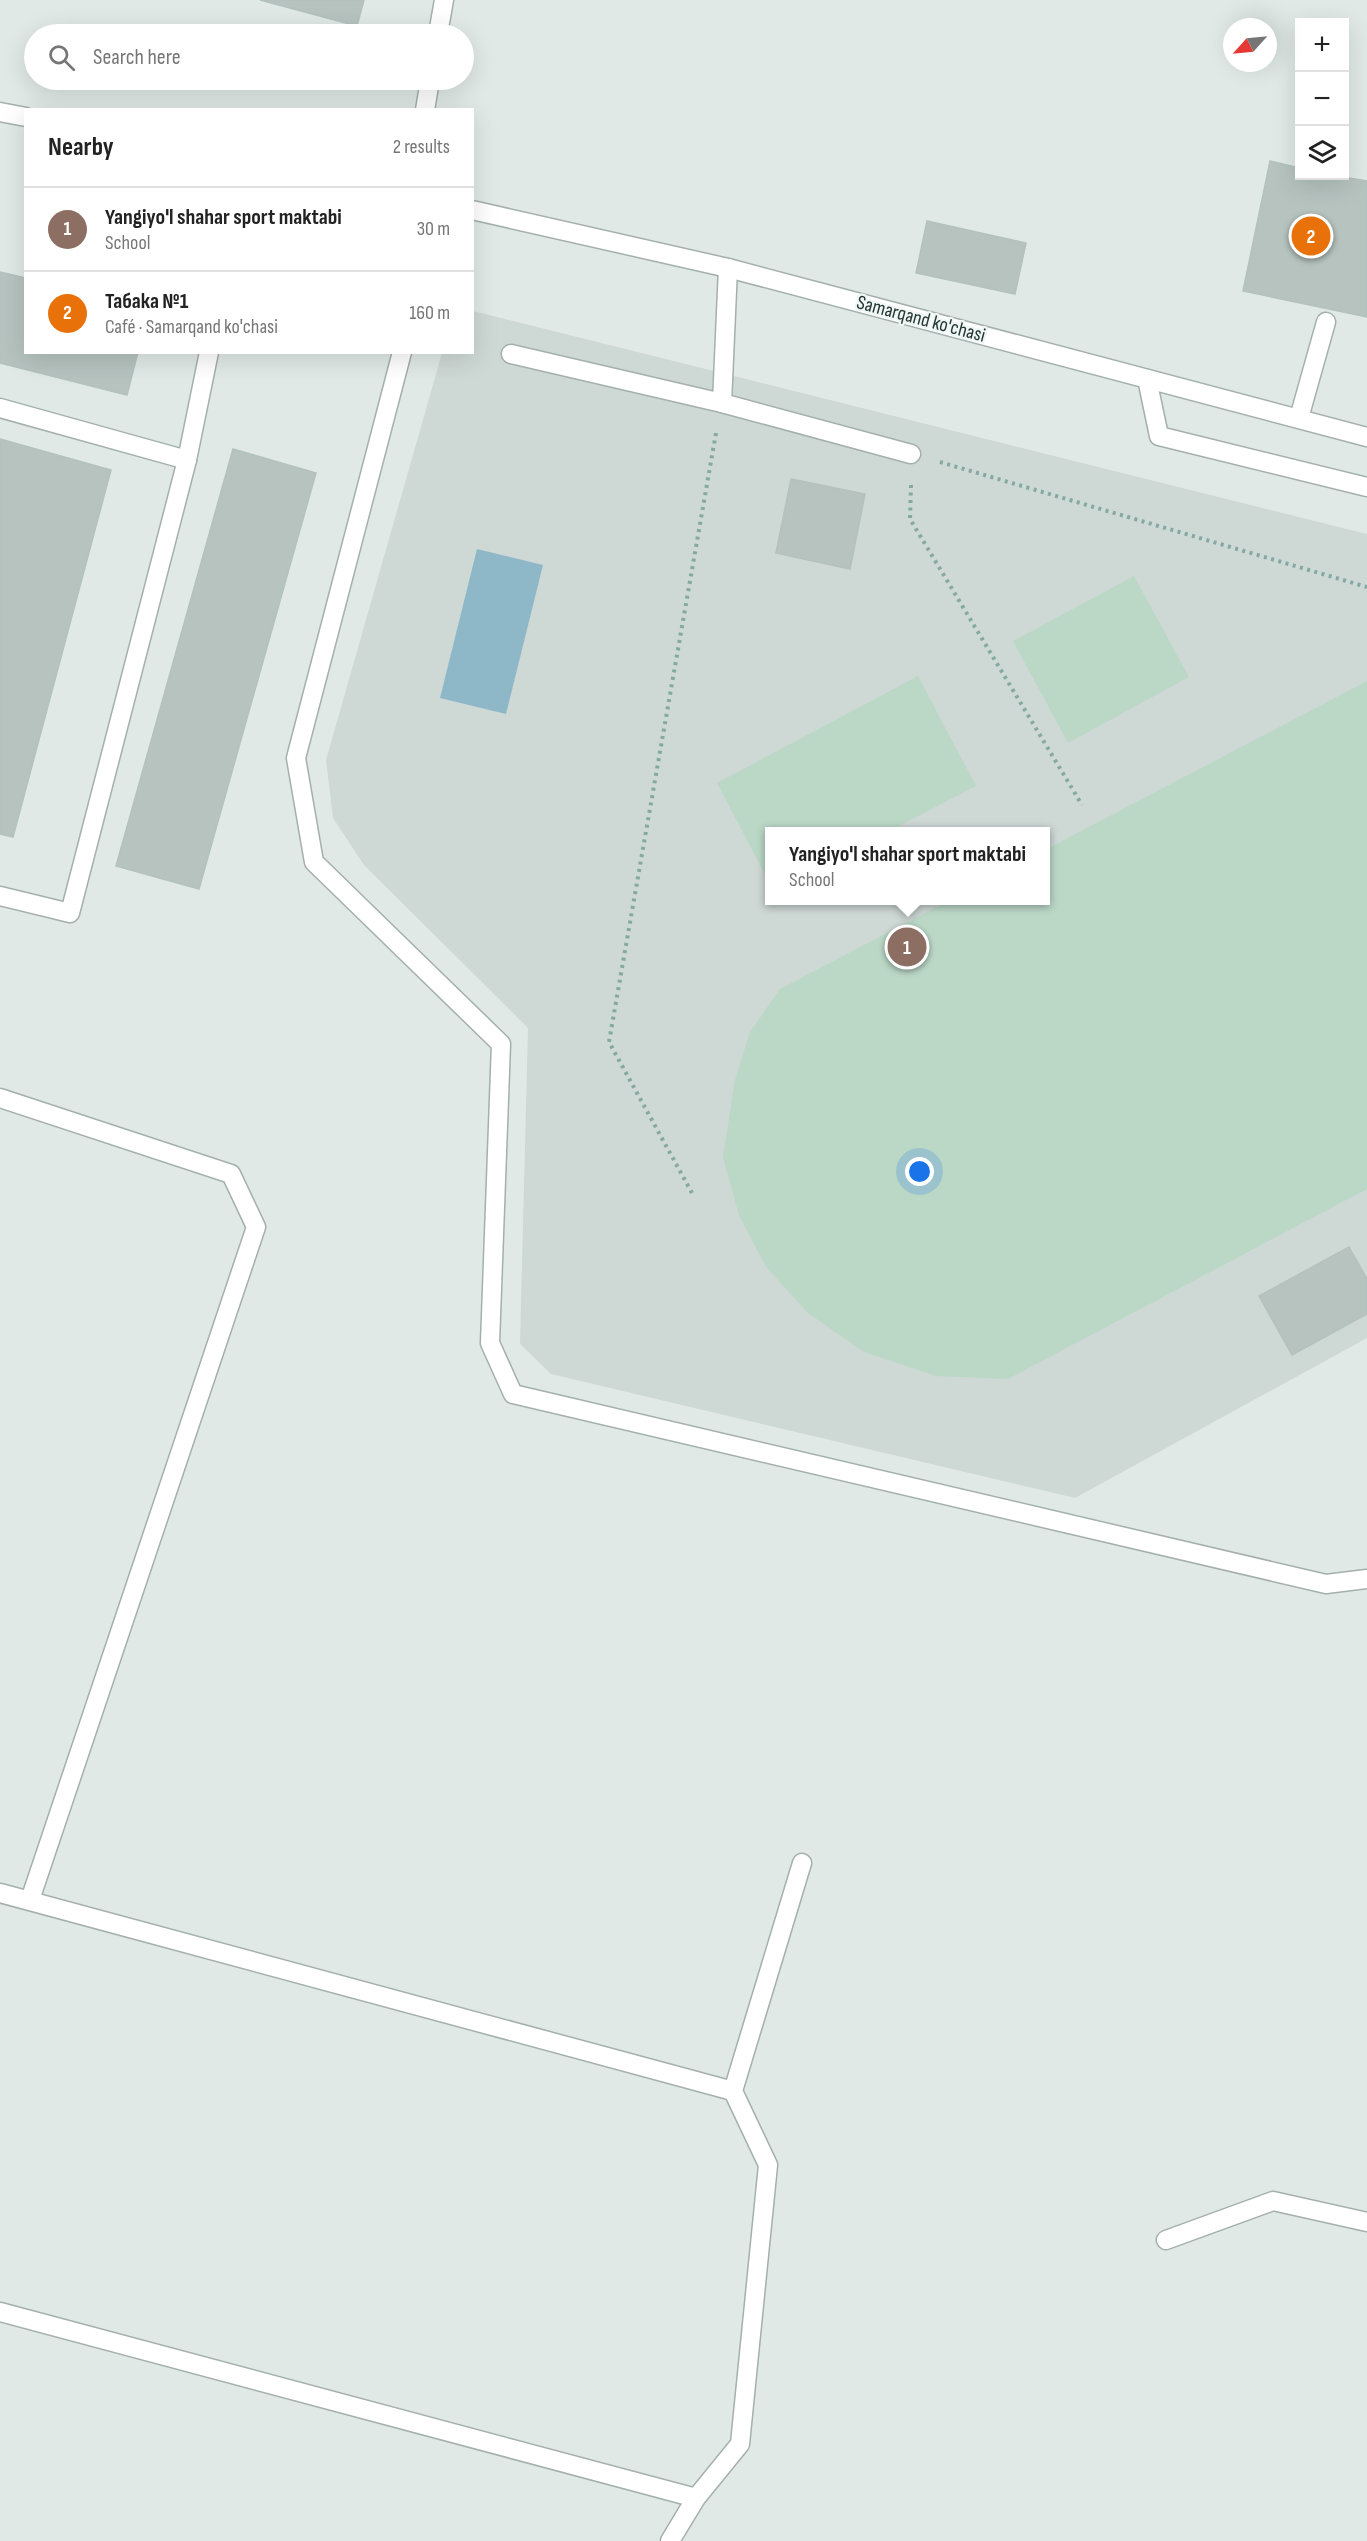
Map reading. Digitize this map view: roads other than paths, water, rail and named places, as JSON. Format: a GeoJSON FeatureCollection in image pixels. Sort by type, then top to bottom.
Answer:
{"type":"FeatureCollection","features":[{"type":"Feature","properties":{"kind":"street"},"geometry":{"type":"LineString","coordinates":[[440,24],[444,0]]}},
{"type":"Feature","properties":{"kind":"street"},"geometry":{"type":"LineString","coordinates":[[425,108],[428,90]]}},
{"type":"Feature","properties":{"kind":"street"},"geometry":{"type":"LineString","coordinates":[[0,112],[24,117]]}},
{"type":"Feature","properties":{"kind":"street","name":"Samarqand ko'chasi"},"geometry":{"type":"LineString","coordinates":[[474,210],[728,268],[1367,436]]}},
{"type":"Feature","properties":{"kind":"street"},"geometry":{"type":"LineString","coordinates":[[722,403],[728,268]]}},
{"type":"Feature","properties":{"kind":"street"},"geometry":{"type":"LineString","coordinates":[[1299,418],[1326,322]]}},
{"type":"Feature","properties":{"kind":"street"},"geometry":{"type":"LineString","coordinates":[[0,896],[70,913],[187,460],[209,354]]}},
{"type":"Feature","properties":{"kind":"street"},"geometry":{"type":"LineString","coordinates":[[401,354],[296,758],[314,862],[501,1044],[490,1343],[513,1394],[1326,1584],[1367,1579]]}},
{"type":"Feature","properties":{"kind":"street"},"geometry":{"type":"LineString","coordinates":[[512,354],[722,403],[911,454]]}},
{"type":"Feature","properties":{"kind":"street"},"geometry":{"type":"LineString","coordinates":[[1147,379],[1160,436],[1367,487]]}},
{"type":"Feature","properties":{"kind":"street"},"geometry":{"type":"LineString","coordinates":[[0,408],[187,460]]}},
{"type":"Feature","properties":{"kind":"street"},"geometry":{"type":"LineString","coordinates":[[0,1098],[231,1174],[256,1227],[30,1900]]}},
{"type":"Feature","properties":{"kind":"street"},"geometry":{"type":"LineString","coordinates":[[670,2541],[696,2498],[740,2444],[768,2165],[733,2091],[802,1863]]}},
{"type":"Feature","properties":{"kind":"street"},"geometry":{"type":"LineString","coordinates":[[0,1893],[733,2091]]}},
{"type":"Feature","properties":{"kind":"street"},"geometry":{"type":"LineString","coordinates":[[1166,2240],[1273,2201],[1367,2222]]}},
{"type":"Feature","properties":{"kind":"street"},"geometry":{"type":"LineString","coordinates":[[0,2312],[696,2498]]}},
{"type":"Feature","properties":{"kind":"water"},"geometry":{"type":"Polygon","coordinates":[[[477,549],[543,565],[506,714],[440,698],[477,549]]]}},
{"type":"Feature","properties":{"kind":"place","name":"Табака №1"},"geometry":{"type":"Point","coordinates":[1311,236]}},
{"type":"Feature","properties":{"kind":"place","name":"Yangiyo'l shahar sport maktabi"},"geometry":{"type":"Point","coordinates":[907,947]}}]}
